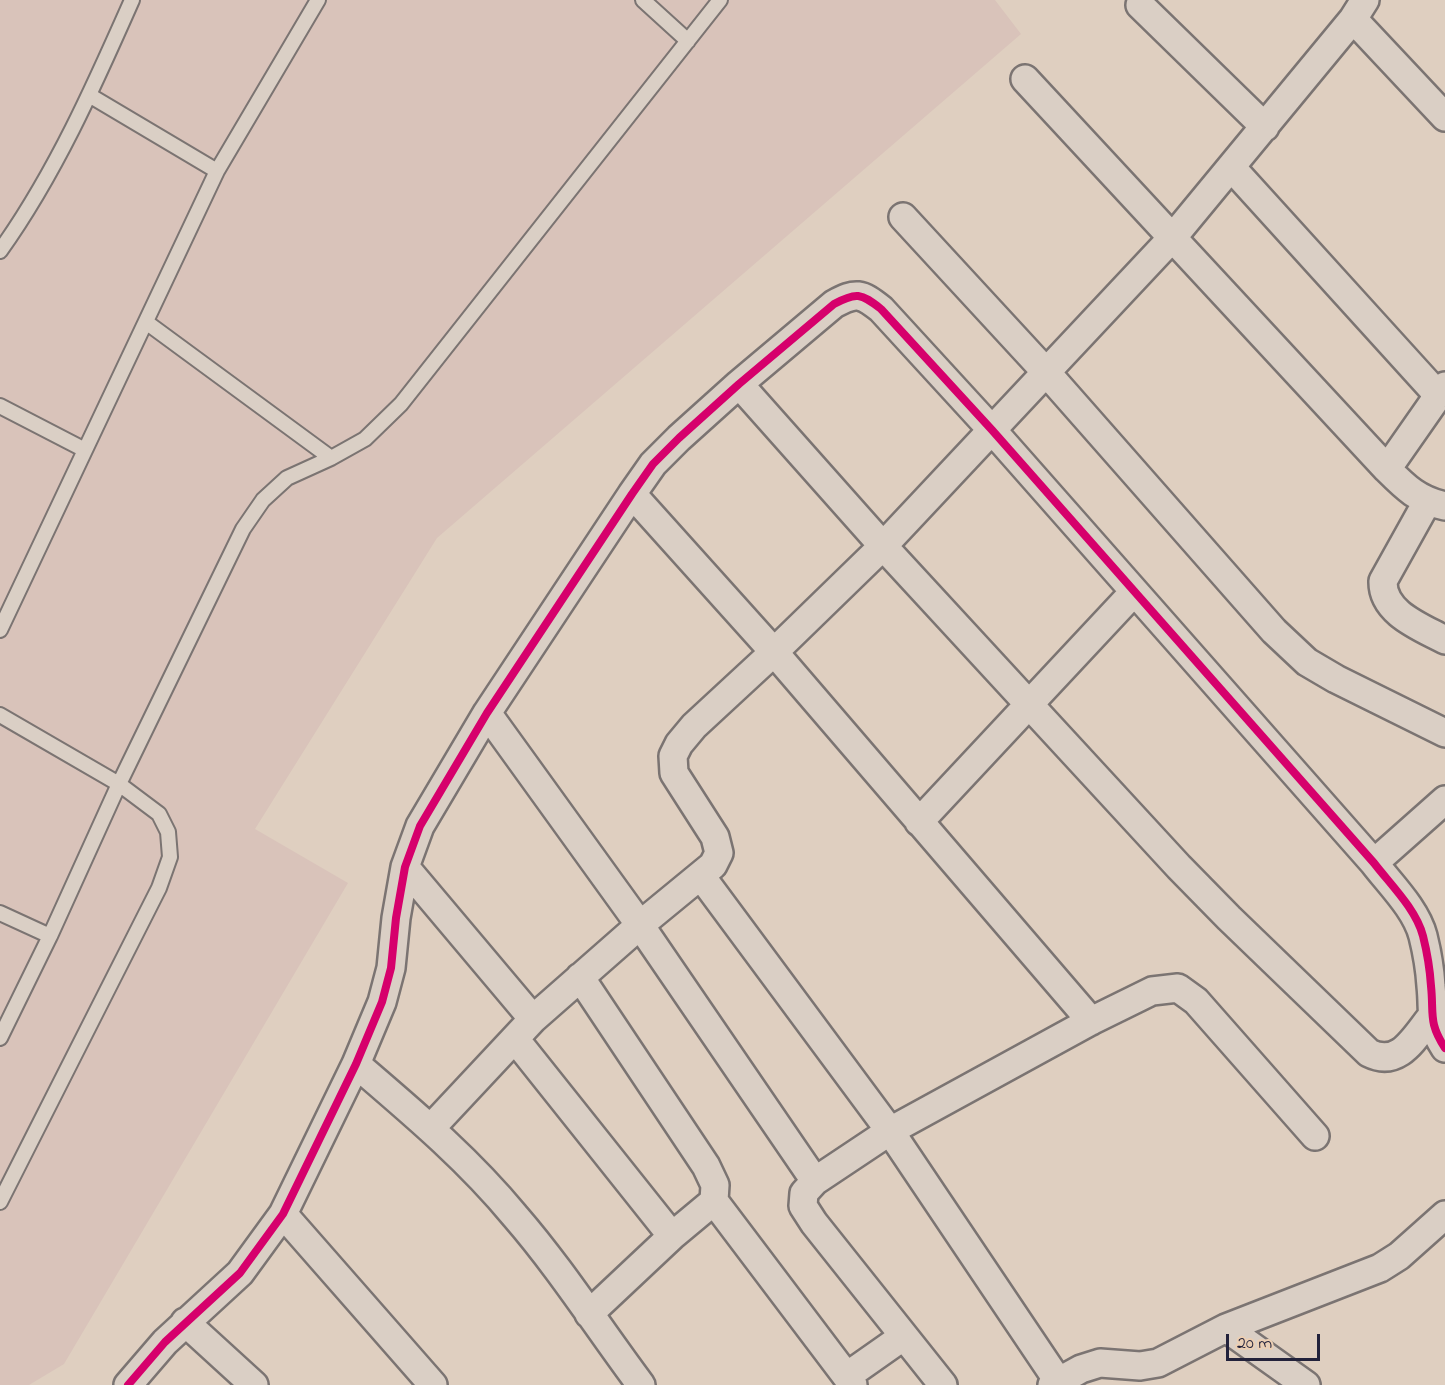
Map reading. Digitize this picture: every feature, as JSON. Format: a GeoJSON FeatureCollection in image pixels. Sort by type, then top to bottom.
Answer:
{"type":"FeatureCollection","features":[{"type":"Feature","properties":{"kind":"street"},"geometry":{"type":"LineString","coordinates":[[1140,5],[1264,127]]}},
{"type":"Feature","properties":{"kind":"street"},"geometry":{"type":"LineString","coordinates":[[431,1128],[533,1019],[713,864],[719,854],[715,837],[674,773],[674,756],[679,744],[694,726],[883,546],[1173,237],[1232,168],[1359,9],[1445,117]]}},
{"type":"Feature","properties":{"kind":"street"},"geometry":{"type":"LineString","coordinates":[[1025,78],[1387,469],[1407,489],[1436,504],[1383,581],[1383,592],[1390,605],[1397,611],[1445,640]]}},
{"type":"Feature","properties":{"kind":"street"},"geometry":{"type":"LineString","coordinates":[[1232,168],[1442,391],[1387,469]]}},
{"type":"Feature","properties":{"kind":"street"},"geometry":{"type":"LineString","coordinates":[[903,217],[1046,372],[1274,631],[1307,662],[1336,679],[1445,733]]}},
{"type":"Feature","properties":{"kind":"street"},"geometry":{"type":"LineString","coordinates":[[128,1385],[147,1361],[185,1322],[240,1273],[283,1214],[356,1064],[382,1002],[391,968],[396,918],[405,867],[420,826],[487,713],[632,494],[653,464],[678,438],[834,304],[852,295],[867,298],[881,309],[992,430],[1374,862],[1409,909],[1422,933],[1430,975],[1431,1017],[1437,1036],[1445,1048]]}},
{"type":"Feature","properties":{"kind":"street"},"geometry":{"type":"LineString","coordinates":[[739,384],[883,546],[1229,918],[1375,1056],[1392,1058],[1402,1051],[1431,1017]]}},
{"type":"Feature","properties":{"kind":"street"},"geometry":{"type":"LineString","coordinates":[[632,494],[774,652],[1091,1021]]}},
{"type":"Feature","properties":{"kind":"street"},"geometry":{"type":"LineString","coordinates":[[920,822],[1134,592]]}},
{"type":"Feature","properties":{"kind":"street"},"geometry":{"type":"LineString","coordinates":[[487,713],[640,925],[815,1180]]}},
{"type":"Feature","properties":{"kind":"street"},"geometry":{"type":"LineString","coordinates":[[1374,862],[1445,800]]}},
{"type":"Feature","properties":{"kind":"street"},"geometry":{"type":"LineString","coordinates":[[405,867],[533,1019]]}},
{"type":"Feature","properties":{"kind":"street"},"geometry":{"type":"LineString","coordinates":[[701,876],[890,1131],[1055,1383],[1081,1369],[1100,1363],[1140,1366],[1158,1363],[1226,1328],[1380,1268],[1399,1256],[1445,1215]]}},
{"type":"Feature","properties":{"kind":"street"},"geometry":{"type":"LineString","coordinates":[[580,978],[706,1166],[715,1185],[714,1201],[850,1381],[904,1336]]}},
{"type":"Feature","properties":{"kind":"street"},"geometry":{"type":"LineString","coordinates":[[943,1385],[814,1223],[803,1206],[804,1193],[815,1180],[890,1131],[1091,1021],[1152,991],[1178,988],[1196,1001],[1315,1136]]}},
{"type":"Feature","properties":{"kind":"street"},"geometry":{"type":"LineString","coordinates":[[515,1039],[672,1236]]}},
{"type":"Feature","properties":{"kind":"street"},"geometry":{"type":"LineString","coordinates":[[356,1064],[431,1128],[517,1217],[641,1385]]}},
{"type":"Feature","properties":{"kind":"street"},"geometry":{"type":"LineString","coordinates":[[589,1314],[672,1236],[714,1201]]}},
{"type":"Feature","properties":{"kind":"street"},"geometry":{"type":"LineString","coordinates":[[283,1214],[433,1385]]}},
{"type":"Feature","properties":{"kind":"street"},"geometry":{"type":"LineString","coordinates":[[185,1322],[252,1384]]}},
{"type":"Feature","properties":{"kind":"street"},"geometry":{"type":"LineString","coordinates":[[1226,1328],[1297,1383]]}},
{"type":"Feature","properties":{"kind":"lane"},"geometry":{"type":"LineString","coordinates":[[0,251],[17,227],[52,166],[89,95],[132,0]]}},
{"type":"Feature","properties":{"kind":"lane"},"geometry":{"type":"LineString","coordinates":[[0,630],[217,171],[318,0]]}},
{"type":"Feature","properties":{"kind":"lane"},"geometry":{"type":"LineString","coordinates":[[643,0],[688,41]]}},
{"type":"Feature","properties":{"kind":"lane"},"geometry":{"type":"LineString","coordinates":[[0,1038],[50,936],[119,784],[243,529],[263,500],[287,478],[332,458],[365,439],[401,404],[720,0]]}},
{"type":"Feature","properties":{"kind":"lane"},"geometry":{"type":"LineString","coordinates":[[89,95],[217,171]]}},
{"type":"Feature","properties":{"kind":"lane"},"geometry":{"type":"LineString","coordinates":[[146,321],[332,458]]}},
{"type":"Feature","properties":{"kind":"lane"},"geometry":{"type":"LineString","coordinates":[[0,406],[85,450]]}},
{"type":"Feature","properties":{"kind":"lane"},"geometry":{"type":"LineString","coordinates":[[0,716],[119,784],[159,814],[168,832],[170,857],[159,888],[0,1202]]}},
{"type":"Feature","properties":{"kind":"lane"},"geometry":{"type":"LineString","coordinates":[[0,913],[50,936]]}},
{"type":"Feature","properties":{"kind":"shaded area"},"geometry":{"type":"Polygon","coordinates":[[[0,0],[995,0],[1021,34],[437,538],[255,829],[348,883],[64,1364],[29,1385],[0,1385],[0,0]]]}},
{"type":"Feature","properties":{"kind":"cycle path"},"geometry":{"type":"LineString","coordinates":[[128,1385],[165,1342],[240,1273],[283,1214],[356,1064],[382,1002],[391,968],[396,918],[405,867],[420,826],[487,713],[653,464],[739,384],[834,304],[848,297],[863,297],[881,309],[992,430],[1395,888],[1420,926],[1430,974],[1434,1024],[1445,1048]]}}]}
